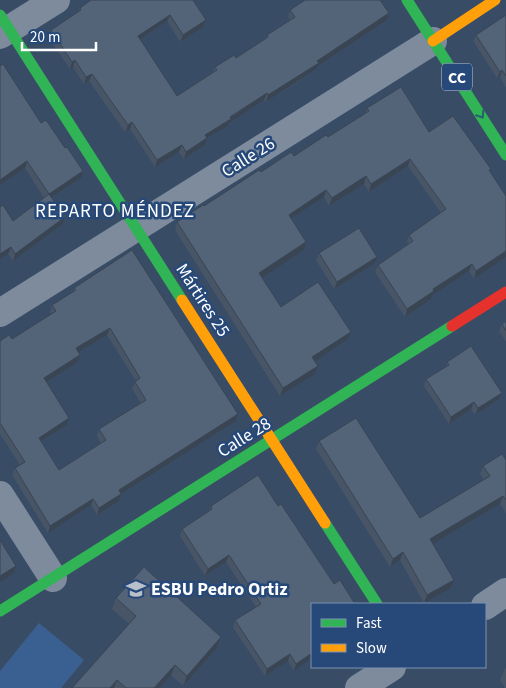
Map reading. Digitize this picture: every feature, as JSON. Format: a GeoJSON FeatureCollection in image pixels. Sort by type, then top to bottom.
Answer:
{"type":"FeatureCollection","features":[{"type":"Feature","properties":{"kind":"street"},"geometry":{"type":"LineString","coordinates":[[3,27],[56,0]]}},
{"type":"Feature","properties":{"kind":"street","name":"CC"},"geometry":{"type":"LineString","coordinates":[[407,0],[506,154]]}},
{"type":"Feature","properties":{"kind":"street","name":"Calle 26"},"geometry":{"type":"LineString","coordinates":[[0,313],[433,41],[495,0]]}},
{"type":"Feature","properties":{"kind":"street","name":"Mártires 25"},"geometry":{"type":"LineString","coordinates":[[3,27],[136,228],[376,603]]}},
{"type":"Feature","properties":{"kind":"street","name":"Calle 28"},"geometry":{"type":"LineString","coordinates":[[0,611],[506,292]]}},
{"type":"Feature","properties":{"kind":"street"},"geometry":{"type":"LineString","coordinates":[[0,494],[53,578]]}},
{"type":"Feature","properties":{"kind":"street"},"geometry":{"type":"LineString","coordinates":[[486,605],[506,592]]}},
{"type":"Feature","properties":{"kind":"street"},"geometry":{"type":"LineString","coordinates":[[359,688],[390,668]]}},
{"type":"Feature","properties":{"kind":"shaded area"},"geometry":{"type":"Polygon","coordinates":[[[39,623],[84,660],[61,688],[0,688],[0,671],[39,623]]]}},
{"type":"Feature","properties":{"kind":"building"},"geometry":{"type":"Polygon","coordinates":[[[91,0],[193,0],[206,20],[183,35],[170,15],[138,36],[177,96],[217,70],[215,67],[234,55],[236,58],[295,17],[290,10],[305,0],[380,0],[389,13],[317,61],[319,63],[230,117],[231,119],[205,135],[207,138],[186,152],[182,145],[157,160],[132,122],[128,125],[92,74],[86,77],[75,60],[72,62],[51,30],[81,10],[80,8],[91,0]]]}},
{"type":"Feature","properties":{"kind":"building"},"geometry":{"type":"Polygon","coordinates":[[[506,15],[506,76],[502,70],[500,72],[476,35],[506,15]]]}},
{"type":"Feature","properties":{"kind":"building"},"geometry":{"type":"Polygon","coordinates":[[[3,64],[41,123],[46,120],[83,171],[49,194],[27,161],[0,180],[0,66],[3,64]]]}},
{"type":"Feature","properties":{"kind":"building"},"geometry":{"type":"Polygon","coordinates":[[[401,87],[429,132],[453,116],[491,169],[489,170],[506,196],[506,251],[476,271],[472,264],[433,289],[434,291],[407,309],[378,265],[413,241],[409,235],[446,209],[410,159],[371,184],[366,176],[332,198],[326,190],[289,215],[306,242],[259,273],[281,307],[318,282],[351,332],[312,357],[318,366],[283,388],[177,222],[259,170],[261,172],[291,152],[294,156],[326,135],[328,137],[369,111],[367,108],[401,87]]]}},
{"type":"Feature","properties":{"kind":"building"},"geometry":{"type":"Polygon","coordinates":[[[49,194],[65,217],[15,254],[11,247],[0,254],[0,207],[3,205],[13,221],[49,194]]]}},
{"type":"Feature","properties":{"kind":"building"},"geometry":{"type":"Polygon","coordinates":[[[359,228],[377,257],[337,282],[319,253],[359,228]]]}},
{"type":"Feature","properties":{"kind":"building"},"geometry":{"type":"Polygon","coordinates":[[[132,250],[238,414],[119,490],[121,494],[99,508],[93,499],[50,526],[15,468],[25,462],[0,423],[0,341],[9,335],[12,339],[56,311],[52,305],[76,290],[74,288],[132,250]],[[110,328],[76,348],[80,355],[44,378],[69,418],[39,438],[59,470],[106,440],[99,429],[146,400],[135,382],[140,378],[110,328]]]}},
{"type":"Feature","properties":{"kind":"building"},"geometry":{"type":"Polygon","coordinates":[[[506,321],[506,331],[502,324],[506,321]]]}},
{"type":"Feature","properties":{"kind":"building"},"geometry":{"type":"Polygon","coordinates":[[[471,346],[502,393],[478,408],[474,402],[451,417],[426,379],[449,365],[447,362],[471,346]]]}},
{"type":"Feature","properties":{"kind":"building"},"geometry":{"type":"Polygon","coordinates":[[[356,418],[420,518],[490,476],[483,466],[502,454],[506,460],[506,500],[503,496],[430,539],[454,580],[427,595],[403,552],[393,559],[319,441],[356,418]]]}},
{"type":"Feature","properties":{"kind":"building"},"geometry":{"type":"Polygon","coordinates":[[[258,475],[278,506],[281,504],[334,584],[340,580],[354,603],[311,603],[311,654],[296,664],[290,654],[267,669],[235,620],[261,604],[229,555],[208,569],[182,529],[212,509],[211,506],[258,475]]]}},
{"type":"Feature","properties":{"kind":"building"},"geometry":{"type":"Polygon","coordinates":[[[0,540],[16,566],[0,576],[0,540]]]}},
{"type":"Feature","properties":{"kind":"building"},"geometry":{"type":"Polygon","coordinates":[[[144,567],[221,637],[187,676],[175,665],[154,688],[126,688],[117,680],[110,688],[72,688],[136,616],[116,598],[144,567]]]}},
{"type":"Feature","properties":{"kind":"traffic: fast"},"geometry":{"type":"LineString","coordinates":[[407,0],[506,155]]}},
{"type":"Feature","properties":{"kind":"traffic: fast"},"geometry":{"type":"LineString","coordinates":[[0,15],[182,300]]}},
{"type":"Feature","properties":{"kind":"traffic: fast"},"geometry":{"type":"LineString","coordinates":[[0,611],[452,326]]}},
{"type":"Feature","properties":{"kind":"traffic: fast"},"geometry":{"type":"LineString","coordinates":[[325,523],[376,603]]}},
{"type":"Feature","properties":{"kind":"traffic: slow"},"geometry":{"type":"LineString","coordinates":[[433,41],[495,0]]}},
{"type":"Feature","properties":{"kind":"traffic: slow"},"geometry":{"type":"LineString","coordinates":[[182,300],[325,523]]}},
{"type":"Feature","properties":{"kind":"traffic: jam"},"geometry":{"type":"LineString","coordinates":[[452,326],[506,292]]}},
{"type":"Feature","properties":{"kind":"place","name":"ESBU Pedro Ortiz"},"geometry":{"type":"Point","coordinates":[136,589]}},
{"type":"Feature","properties":{"kind":"district","name":"REPARTO MÉNDEZ"},"geometry":{"type":"Point","coordinates":[115,210]}}]}
